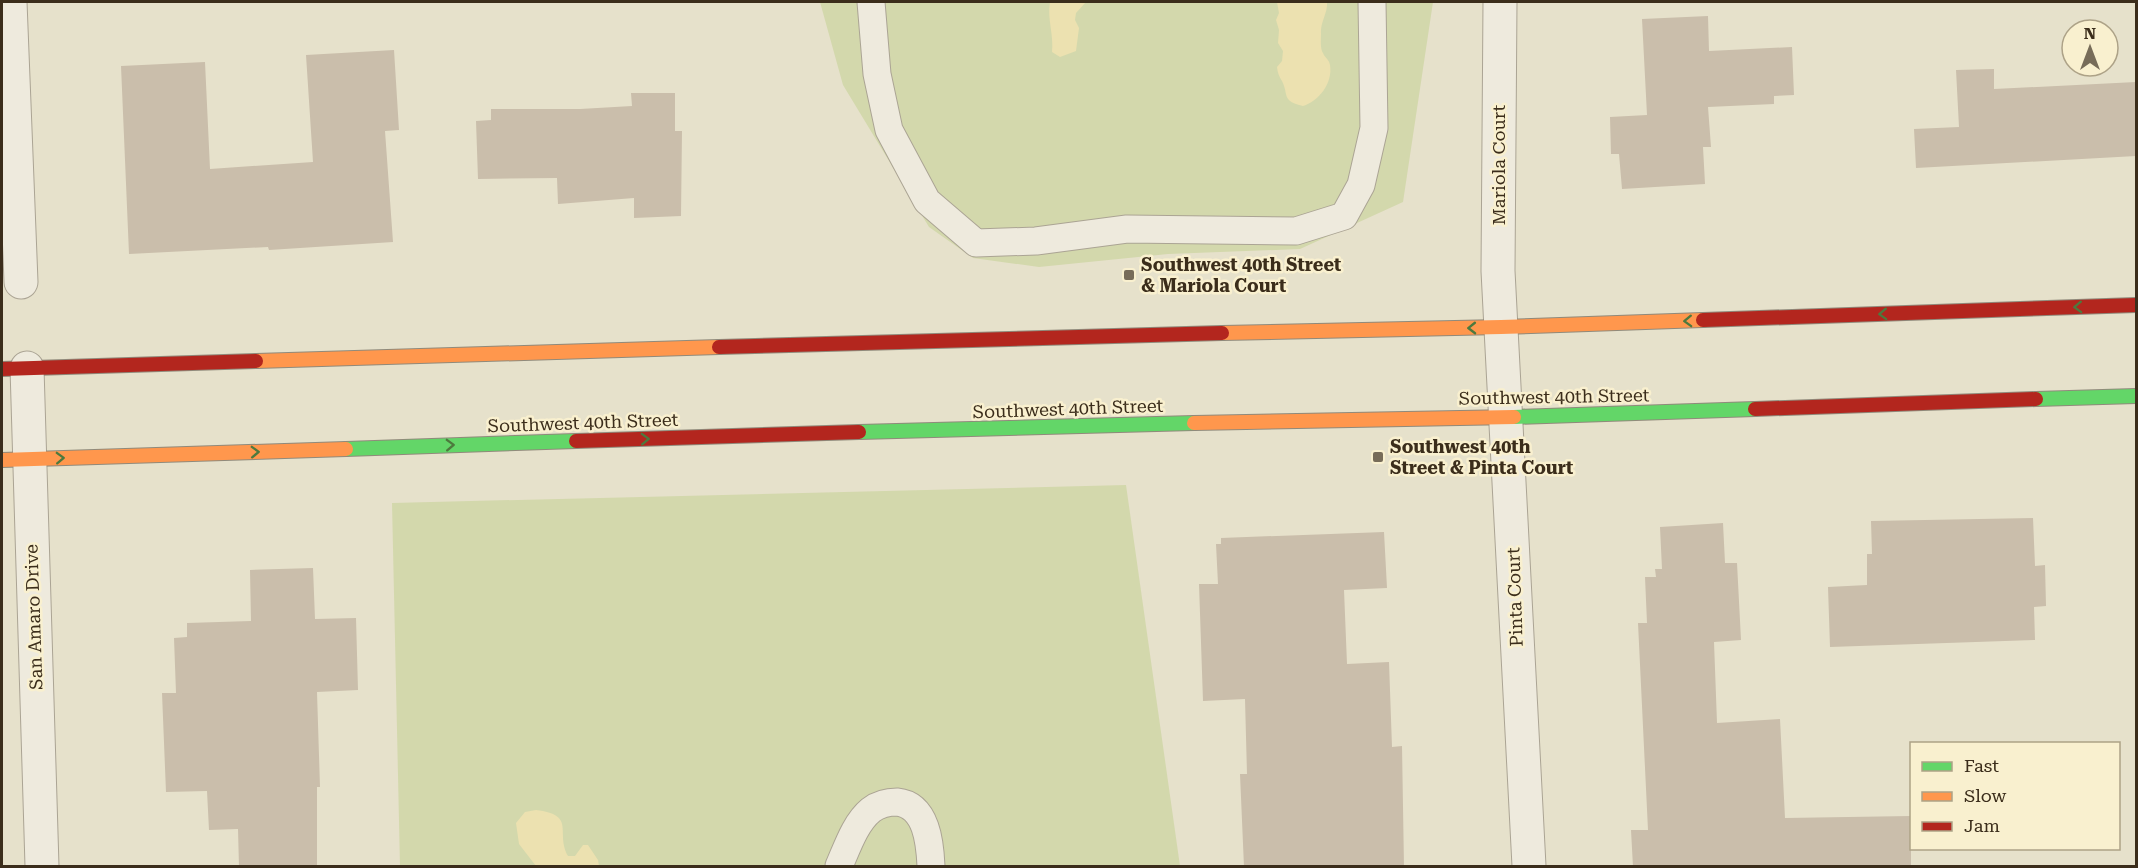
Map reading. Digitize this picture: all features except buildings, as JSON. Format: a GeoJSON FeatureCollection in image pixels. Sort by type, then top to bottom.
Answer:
{"type":"FeatureCollection","features":[{"type":"Feature","properties":{"kind":"main road"},"geometry":{"type":"LineString","coordinates":[[14,368],[1129,335],[1501,327],[2136,305]]}},
{"type":"Feature","properties":{"kind":"main road","name":"Southwest 40th Street"},"geometry":{"type":"LineString","coordinates":[[16,460],[919,431],[1378,418],[1505,417],[2136,396]]}},
{"type":"Feature","properties":{"kind":"street"},"geometry":{"type":"LineString","coordinates":[[10,2],[21,282]]}},
{"type":"Feature","properties":{"kind":"street","name":"Mariola Court"},"geometry":{"type":"LineString","coordinates":[[1500,2],[1498,271],[1501,327]]}},
{"type":"Feature","properties":{"kind":"street","name":"Pinta Court"},"geometry":{"type":"LineString","coordinates":[[1501,327],[1529,867]]}},
{"type":"Feature","properties":{"kind":"street","name":"San Amaro Drive"},"geometry":{"type":"LineString","coordinates":[[14,368],[16,460],[42,867]]}},
{"type":"Feature","properties":{"kind":"lane"},"geometry":{"type":"LineString","coordinates":[[871,2],[877,74],[889,130],[927,201],[976,243],[1036,241],[1127,229],[1296,231],[1344,216],[1361,185],[1374,128],[1372,2]]}},
{"type":"Feature","properties":{"kind":"lane"},"geometry":{"type":"LineString","coordinates":[[839,867],[848,844],[861,823],[871,810],[886,802],[902,803],[915,810],[924,824],[930,845],[931,867]]}},
{"type":"Feature","properties":{"kind":"green space"},"geometry":{"type":"Polygon","coordinates":[[[820,2],[1433,2],[1403,202],[1300,249],[1168,254],[1039,267],[973,258],[929,227],[843,85],[820,2]]]}},
{"type":"Feature","properties":{"kind":"green space"},"geometry":{"type":"Polygon","coordinates":[[[1126,485],[1180,866],[400,866],[392,503],[1126,485]]]}},
{"type":"Feature","properties":{"kind":"sand"},"geometry":{"type":"Polygon","coordinates":[[[1050,2],[1086,2],[1076,13],[1075,20],[1079,28],[1076,51],[1060,57],[1052,52],[1050,2]]]}},
{"type":"Feature","properties":{"kind":"sand"},"geometry":{"type":"Polygon","coordinates":[[[1277,2],[1327,2],[1321,30],[1321,44],[1322,51],[1330,65],[1329,78],[1319,96],[1303,106],[1291,102],[1287,97],[1277,67],[1282,61],[1283,51],[1278,43],[1277,2]]]}},
{"type":"Feature","properties":{"kind":"sand"},"geometry":{"type":"Polygon","coordinates":[[[536,810],[549,812],[561,820],[568,856],[575,856],[583,845],[588,845],[598,860],[599,866],[536,866],[519,844],[516,823],[525,812],[536,810]]]}},
{"type":"Feature","properties":{"kind":"traffic: fast"},"geometry":{"type":"LineString","coordinates":[[2036,399],[2136,396]]}},
{"type":"Feature","properties":{"kind":"traffic: fast"},"geometry":{"type":"LineString","coordinates":[[1514,417],[1755,409]]}},
{"type":"Feature","properties":{"kind":"traffic: fast"},"geometry":{"type":"LineString","coordinates":[[859,432],[1194,423]]}},
{"type":"Feature","properties":{"kind":"traffic: fast"},"geometry":{"type":"LineString","coordinates":[[346,449],[576,441]]}},
{"type":"Feature","properties":{"kind":"traffic: slow"},"geometry":{"type":"LineString","coordinates":[[1222,333],[1703,320]]}},
{"type":"Feature","properties":{"kind":"traffic: slow"},"geometry":{"type":"LineString","coordinates":[[256,361],[719,347]]}},
{"type":"Feature","properties":{"kind":"traffic: slow"},"geometry":{"type":"LineString","coordinates":[[1194,423],[1514,417]]}},
{"type":"Feature","properties":{"kind":"traffic: slow"},"geometry":{"type":"LineString","coordinates":[[2,460],[346,449]]}},
{"type":"Feature","properties":{"kind":"traffic: jam"},"geometry":{"type":"LineString","coordinates":[[1703,320],[2136,305]]}},
{"type":"Feature","properties":{"kind":"traffic: jam"},"geometry":{"type":"LineString","coordinates":[[719,347],[1222,333]]}},
{"type":"Feature","properties":{"kind":"traffic: jam"},"geometry":{"type":"LineString","coordinates":[[2,369],[256,361]]}},
{"type":"Feature","properties":{"kind":"traffic: jam"},"geometry":{"type":"LineString","coordinates":[[1755,409],[2036,399]]}},
{"type":"Feature","properties":{"kind":"traffic: jam"},"geometry":{"type":"LineString","coordinates":[[576,441],[859,432]]}},
{"type":"Feature","properties":{"kind":"place","name":"Southwest 40th Street & Mariola Court"},"geometry":{"type":"Point","coordinates":[1129,275]}},
{"type":"Feature","properties":{"kind":"place","name":"Southwest 40th Street & Pinta Court"},"geometry":{"type":"Point","coordinates":[1378,457]}}]}
